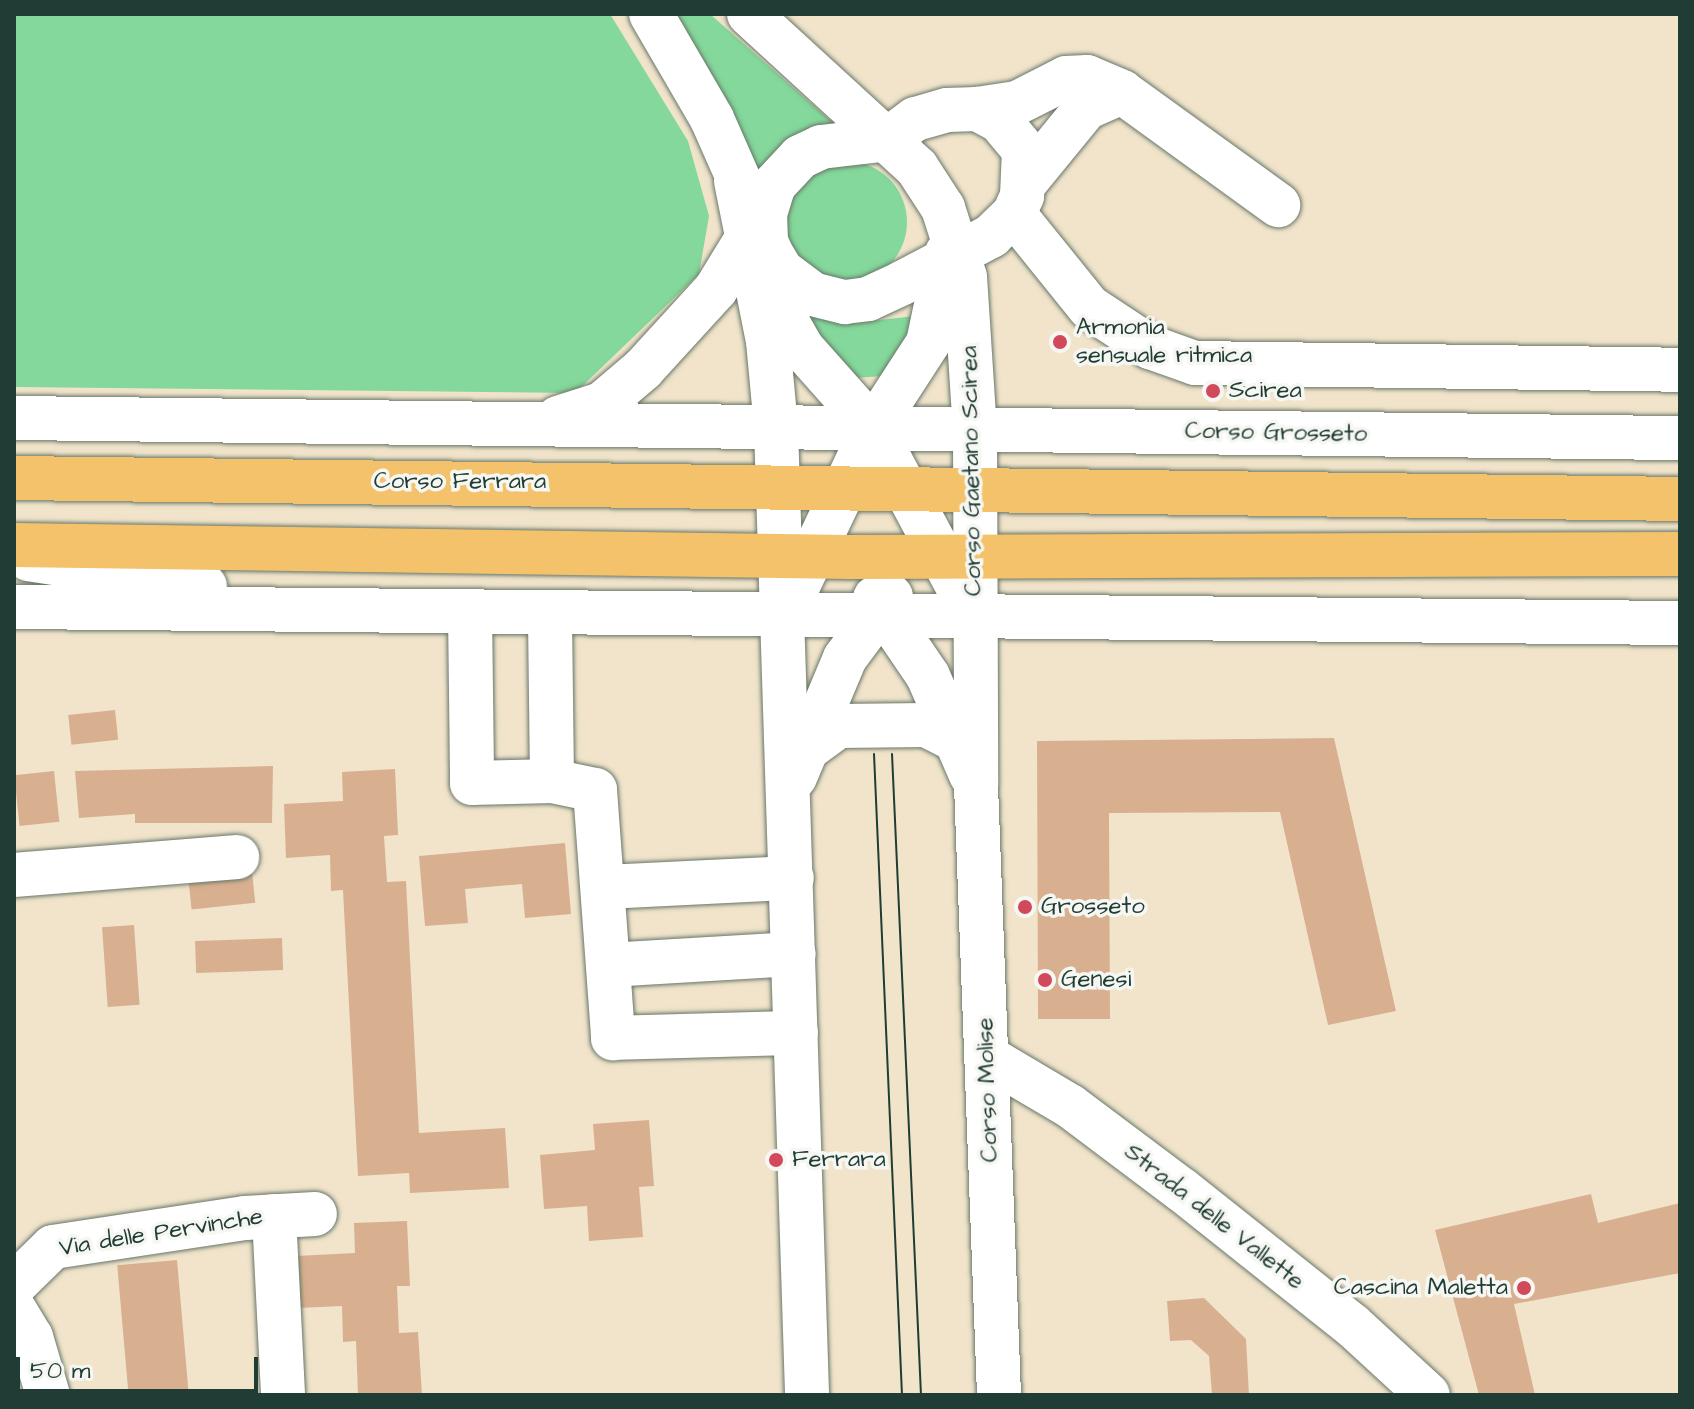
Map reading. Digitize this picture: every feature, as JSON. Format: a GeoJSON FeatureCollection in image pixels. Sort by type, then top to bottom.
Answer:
{"type":"FeatureCollection","features":[{"type":"Feature","properties":{"kind":"main road","name":"Corso Ferrara"},"geometry":{"type":"LineString","coordinates":[[14,478],[817,521]]}},
{"type":"Feature","properties":{"kind":"main road"},"geometry":{"type":"LineString","coordinates":[[939,522],[1680,499]]}},
{"type":"Feature","properties":{"kind":"main road","name":"Corso Ferrara"},"geometry":{"type":"LineString","coordinates":[[14,545],[817,521],[939,522]]}},
{"type":"Feature","properties":{"kind":"main road"},"geometry":{"type":"LineString","coordinates":[[817,521],[939,522],[1666,556]]}},
{"type":"Feature","properties":{"kind":"street","name":"Corso Gaetano Scirea"},"geometry":{"type":"LineString","coordinates":[[651,14],[712,119],[782,271],[796,285],[829,300],[868,299],[952,246]]}},
{"type":"Feature","properties":{"kind":"street","name":"Corso Gaetano Scirea"},"geometry":{"type":"LineString","coordinates":[[749,14],[888,139],[931,186],[952,246],[975,430],[939,522]]}},
{"type":"Feature","properties":{"kind":"street"},"geometry":{"type":"LineString","coordinates":[[888,139],[915,119],[947,110],[1017,103],[1076,77],[1122,92],[1278,205]]}},
{"type":"Feature","properties":{"kind":"street"},"geometry":{"type":"LineString","coordinates":[[952,246],[1020,197],[1086,108],[1122,92]]}},
{"type":"Feature","properties":{"kind":"street"},"geometry":{"type":"LineString","coordinates":[[977,109],[1000,121],[1018,139],[1027,161],[1020,197],[1089,307],[1150,347],[1195,363],[1680,370]]}},
{"type":"Feature","properties":{"kind":"street","name":"Corso Gaetano Scirea"},"geometry":{"type":"LineString","coordinates":[[516,425],[574,414],[614,395],[709,298],[774,185],[800,157],[821,147],[888,139]]}},
{"type":"Feature","properties":{"kind":"street","name":"Corso Gaetano Scirea"},"geometry":{"type":"LineString","coordinates":[[755,216],[767,282],[768,341]]}},
{"type":"Feature","properties":{"kind":"street","name":"Corso Gaetano Scirea"},"geometry":{"type":"LineString","coordinates":[[755,216],[776,428]]}},
{"type":"Feature","properties":{"kind":"street","name":"Corso Gaetano Scirea"},"geometry":{"type":"LineString","coordinates":[[782,614],[817,521],[928,343],[952,246]]}},
{"type":"Feature","properties":{"kind":"street","name":"Corso Gaetano Scirea"},"geometry":{"type":"LineString","coordinates":[[767,282],[793,336],[873,428],[939,522],[975,617]]}},
{"type":"Feature","properties":{"kind":"street"},"geometry":{"type":"LineString","coordinates":[[14,418],[873,428]]}},
{"type":"Feature","properties":{"kind":"street","name":"Corso Molise"},"geometry":{"type":"LineString","coordinates":[[776,428],[817,521],[928,676],[951,738],[976,785]]}},
{"type":"Feature","properties":{"kind":"street","name":"Corso Grosseto"},"geometry":{"type":"LineString","coordinates":[[873,428],[1680,438]]}},
{"type":"Feature","properties":{"kind":"street"},"geometry":{"type":"LineString","coordinates":[[789,791],[845,658],[883,612],[939,522]]}},
{"type":"Feature","properties":{"kind":"street"},"geometry":{"type":"LineString","coordinates":[[14,557],[214,588],[299,610]]}},
{"type":"Feature","properties":{"kind":"street"},"geometry":{"type":"LineString","coordinates":[[14,607],[782,614],[883,612],[975,617],[1680,623]]}},
{"type":"Feature","properties":{"kind":"street"},"geometry":{"type":"LineString","coordinates":[[470,611],[472,783],[552,781],[595,790],[605,887],[613,1038],[796,1033]]}},
{"type":"Feature","properties":{"kind":"street"},"geometry":{"type":"LineString","coordinates":[[550,612],[552,781]]}},
{"type":"Feature","properties":{"kind":"street"},"geometry":{"type":"LineString","coordinates":[[782,614],[807,1395]]}},
{"type":"Feature","properties":{"kind":"street","name":"Corso Molise"},"geometry":{"type":"LineString","coordinates":[[975,617],[976,785],[999,1395]]}},
{"type":"Feature","properties":{"kind":"street"},"geometry":{"type":"LineString","coordinates":[[807,749],[839,726],[926,725],[951,738]]}},
{"type":"Feature","properties":{"kind":"street"},"geometry":{"type":"LineString","coordinates":[[14,875],[237,857]]}},
{"type":"Feature","properties":{"kind":"street"},"geometry":{"type":"LineString","coordinates":[[605,887],[792,878]]}},
{"type":"Feature","properties":{"kind":"street"},"geometry":{"type":"LineString","coordinates":[[608,965],[794,954]]}},
{"type":"Feature","properties":{"kind":"street","name":"Strada delle Vallette"},"geometry":{"type":"LineString","coordinates":[[987,1057],[1070,1106],[1193,1198],[1380,1348],[1428,1395]]}},
{"type":"Feature","properties":{"kind":"street","name":"Via delle Pervinche"},"geometry":{"type":"LineString","coordinates":[[14,1285],[53,1247],[294,1215],[283,1395]]}},
{"type":"Feature","properties":{"kind":"street"},"geometry":{"type":"LineString","coordinates":[[14,1309],[31,1337],[48,1395]]}},
{"type":"Feature","properties":{"kind":"green space"},"geometry":{"type":"Polygon","coordinates":[[[14,14],[610,14],[688,141],[709,216],[699,274],[575,393],[14,387],[14,14]]]}},
{"type":"Feature","properties":{"kind":"green space"},"geometry":{"type":"Polygon","coordinates":[[[671,14],[710,14],[841,130],[752,188],[671,14]]]}},
{"type":"Feature","properties":{"kind":"green space"},"geometry":{"type":"Polygon","coordinates":[[[846,161],[869,166],[889,179],[902,199],[907,222],[902,245],[889,265],[869,278],[846,283],[823,278],[803,265],[790,245],[785,222],[790,199],[803,179],[823,166],[846,161]]]}},
{"type":"Feature","properties":{"kind":"green space"},"geometry":{"type":"Polygon","coordinates":[[[798,315],[862,322],[924,315],[896,375],[843,379],[798,315]]]}},
{"type":"Feature","properties":{"kind":"building"},"geometry":{"type":"Polygon","coordinates":[[[115,710],[118,740],[71,745],[68,715],[115,710]]]}},
{"type":"Feature","properties":{"kind":"building"},"geometry":{"type":"Polygon","coordinates":[[[1334,738],[1396,1011],[1328,1025],[1280,812],[1109,813],[1110,1019],[1038,1019],[1037,741],[1334,738]]]}},
{"type":"Feature","properties":{"kind":"building"},"geometry":{"type":"Polygon","coordinates":[[[273,766],[272,823],[135,823],[135,814],[79,818],[75,771],[273,766]]]}},
{"type":"Feature","properties":{"kind":"building"},"geometry":{"type":"Polygon","coordinates":[[[395,769],[398,835],[384,836],[387,882],[406,881],[419,1133],[505,1128],[509,1188],[410,1193],[409,1173],[358,1176],[343,890],[331,891],[330,855],[286,858],[284,804],[343,801],[342,772],[395,769]]]}},
{"type":"Feature","properties":{"kind":"building"},"geometry":{"type":"Polygon","coordinates":[[[54,771],[59,822],[20,826],[14,775],[54,771]]]}},
{"type":"Feature","properties":{"kind":"building"},"geometry":{"type":"Polygon","coordinates":[[[565,843],[571,914],[525,918],[522,884],[465,889],[468,923],[425,926],[419,856],[565,843]]]}},
{"type":"Feature","properties":{"kind":"building"},"geometry":{"type":"Polygon","coordinates":[[[252,872],[255,903],[192,910],[188,879],[252,872]]]}},
{"type":"Feature","properties":{"kind":"building"},"geometry":{"type":"Polygon","coordinates":[[[134,925],[140,1005],[108,1007],[102,927],[134,925]]]}},
{"type":"Feature","properties":{"kind":"building"},"geometry":{"type":"Polygon","coordinates":[[[282,938],[283,970],[196,973],[195,941],[282,938]]]}},
{"type":"Feature","properties":{"kind":"building"},"geometry":{"type":"Polygon","coordinates":[[[649,1120],[654,1186],[639,1187],[643,1237],[589,1241],[587,1206],[544,1209],[540,1155],[595,1150],[593,1124],[649,1120]]]}},
{"type":"Feature","properties":{"kind":"building","name":"Cascina Maletta"},"geometry":{"type":"Polygon","coordinates":[[[1591,1194],[1598,1223],[1680,1203],[1680,1273],[1514,1304],[1535,1395],[1479,1395],[1435,1230],[1591,1194]]]}},
{"type":"Feature","properties":{"kind":"building"},"geometry":{"type":"Polygon","coordinates":[[[407,1221],[410,1286],[397,1286],[399,1333],[418,1332],[422,1395],[358,1395],[356,1341],[343,1342],[342,1306],[298,1308],[296,1256],[355,1253],[354,1223],[407,1221]]]}},
{"type":"Feature","properties":{"kind":"building"},"geometry":{"type":"Polygon","coordinates":[[[177,1260],[189,1395],[129,1395],[117,1265],[177,1260]]]}},
{"type":"Feature","properties":{"kind":"building"},"geometry":{"type":"Polygon","coordinates":[[[1204,1298],[1246,1339],[1249,1395],[1212,1395],[1209,1356],[1191,1340],[1170,1341],[1167,1301],[1204,1298]]]}},
{"type":"Feature","properties":{"kind":"tram line"},"geometry":{"type":"LineString","coordinates":[[874,754],[902,1395]]}},
{"type":"Feature","properties":{"kind":"tram line"},"geometry":{"type":"LineString","coordinates":[[892,754],[921,1395]]}},
{"type":"Feature","properties":{"kind":"place","name":"Armonia sensuale ritmica"},"geometry":{"type":"Point","coordinates":[1060,342]}},
{"type":"Feature","properties":{"kind":"place","name":"Scirea"},"geometry":{"type":"Point","coordinates":[1213,391]}},
{"type":"Feature","properties":{"kind":"place","name":"Grosseto"},"geometry":{"type":"Point","coordinates":[1025,907]}},
{"type":"Feature","properties":{"kind":"place","name":"Genesi"},"geometry":{"type":"Point","coordinates":[1045,980]}},
{"type":"Feature","properties":{"kind":"place","name":"Ferrara"},"geometry":{"type":"Point","coordinates":[776,1160]}},
{"type":"Feature","properties":{"kind":"place","name":"Cascina Maletta"},"geometry":{"type":"Point","coordinates":[1524,1288]}}]}
